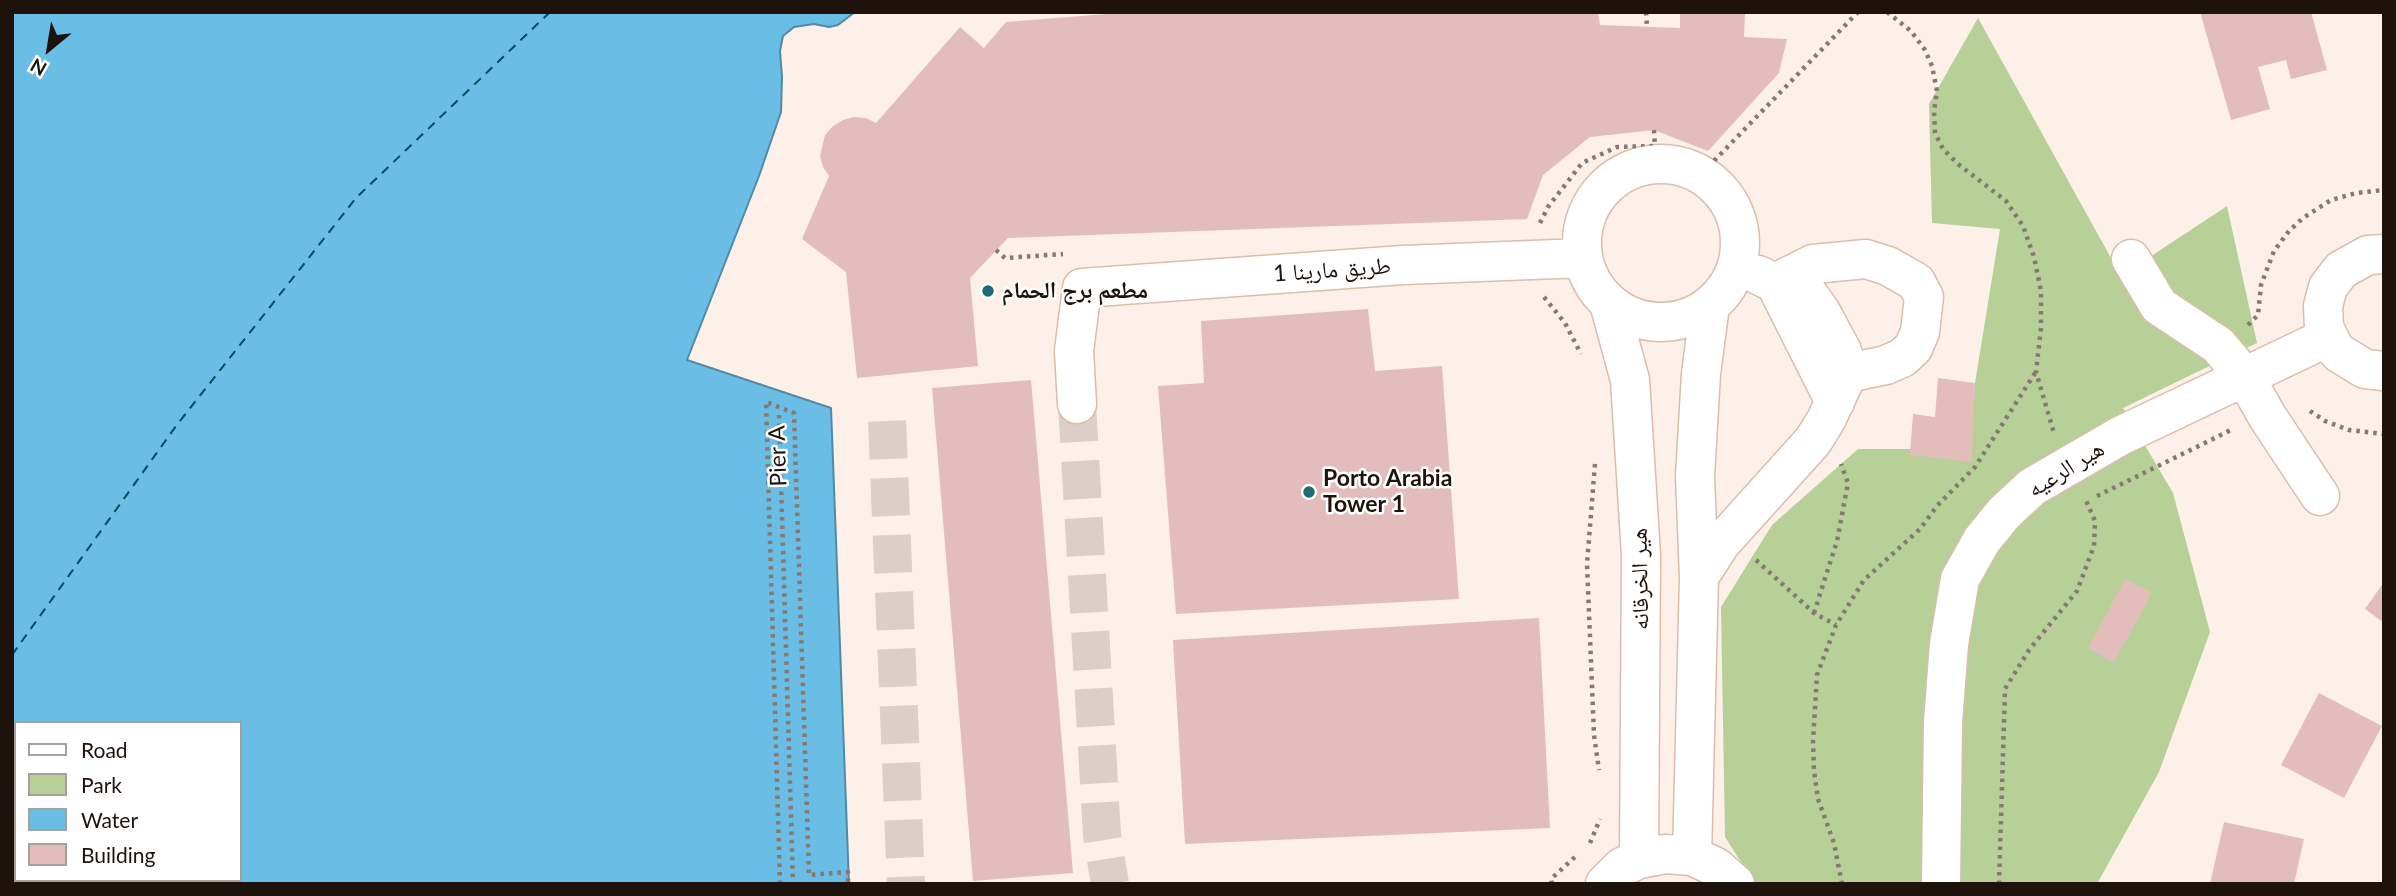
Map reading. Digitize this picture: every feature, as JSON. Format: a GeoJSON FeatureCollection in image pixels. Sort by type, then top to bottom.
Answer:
{"type":"FeatureCollection","features":[{"type":"Feature","properties":{"kind":"street"},"geometry":{"type":"LineString","coordinates":[[1655,147],[1664,164],[1688,169],[1709,180],[1726,197],[1736,219],[1740,242],[1737,266],[1726,288],[1710,305],[1692,316],[1670,322],[1648,321],[1627,315],[1609,303],[1592,283],[1583,258],[1582,234],[1588,211],[1601,191],[1619,176],[1640,166],[1655,147]]}},
{"type":"Feature","properties":{"kind":"street"},"geometry":{"type":"LineString","coordinates":[[2384,254],[2368,255],[2341,270],[2334,278],[2323,306],[2324,327],[2339,354],[2365,369],[2384,371]]}},
{"type":"Feature","properties":{"kind":"street","name":"طريق مارينا 1"},"geometry":{"type":"LineString","coordinates":[[1077,404],[1074,351],[1082,288],[1403,265],[1583,258]]}},
{"type":"Feature","properties":{"kind":"street"},"geometry":{"type":"LineString","coordinates":[[1699,577],[1730,533],[1813,441],[1836,398],[1886,365],[1902,358],[1913,348],[1920,332],[1924,297],[1921,288],[1906,275],[1866,258],[1813,264],[1784,278],[1737,266]]}},
{"type":"Feature","properties":{"kind":"street"},"geometry":{"type":"LineString","coordinates":[[2131,259],[2159,306],[2218,345],[2245,377],[2267,416],[2320,496]]}},
{"type":"Feature","properties":{"kind":"street"},"geometry":{"type":"LineString","coordinates":[[1784,278],[1836,398]]}},
{"type":"Feature","properties":{"kind":"street","name":"هير الخرقانه"},"geometry":{"type":"LineString","coordinates":[[1609,303],[1630,380],[1641,555],[1639,859]]}},
{"type":"Feature","properties":{"kind":"street"},"geometry":{"type":"LineString","coordinates":[[1692,856],[1699,577],[1695,476],[1701,374],[1710,305]]}},
{"type":"Feature","properties":{"kind":"street","name":"هير الرعيه"},"geometry":{"type":"LineString","coordinates":[[1941,884],[1943,723],[1949,644],[1960,579],[1982,540],[2004,513],[2032,487],[2120,436],[2328,337]]}},
{"type":"Feature","properties":{"kind":"street"},"geometry":{"type":"LineString","coordinates":[[1605,884],[1622,867],[1639,859],[1665,854],[1692,856],[1716,867],[1735,884]]}},
{"type":"Feature","properties":{"kind":"path"},"geometry":{"type":"LineString","coordinates":[[1646,12],[1647,27]]}},
{"type":"Feature","properties":{"kind":"path"},"geometry":{"type":"LineString","coordinates":[[1585,364],[1565,323],[1539,291],[1534,261],[1538,228],[1548,207],[1583,163],[1617,147],[1655,147],[1712,163],[1858,12]]}},
{"type":"Feature","properties":{"kind":"path"},"geometry":{"type":"LineString","coordinates":[[1887,12],[1910,31],[1932,66],[1937,91],[1935,133],[1943,149],[2006,201],[2023,226],[2034,257],[2041,291],[2041,328],[2036,372],[2053,432],[2095,521],[2094,546],[2077,591],[2029,650],[2005,689],[1999,884]]}},
{"type":"Feature","properties":{"kind":"path"},"geometry":{"type":"LineString","coordinates":[[996,250],[1005,258],[1069,253]]}},
{"type":"Feature","properties":{"kind":"path"},"geometry":{"type":"LineString","coordinates":[[1843,884],[1834,843],[1818,799],[1813,741],[1817,675],[1836,625],[1864,580],[1920,529],[1937,506],[1975,467],[2036,372]]}},
{"type":"Feature","properties":{"kind":"path"},"geometry":{"type":"LineString","coordinates":[[1814,612],[1837,541],[1848,483],[1836,398]]}},
{"type":"Feature","properties":{"kind":"path","name":"Pier A"},"geometry":{"type":"LineString","coordinates":[[780,884],[766,402],[794,413],[808,875],[848,872],[848,884]]}},
{"type":"Feature","properties":{"kind":"path"},"geometry":{"type":"LineString","coordinates":[[2087,501],[2251,420],[2303,406],[2325,421],[2349,430],[2384,434]]}},
{"type":"Feature","properties":{"kind":"path"},"geometry":{"type":"LineString","coordinates":[[779,415],[793,884]]}},
{"type":"Feature","properties":{"kind":"path"},"geometry":{"type":"LineString","coordinates":[[1596,453],[1587,564],[1594,735],[1600,771]]}},
{"type":"Feature","properties":{"kind":"path"},"geometry":{"type":"LineString","coordinates":[[1730,533],[1814,612],[1836,625]]}},
{"type":"Feature","properties":{"kind":"path"},"geometry":{"type":"LineString","coordinates":[[1552,884],[1551,879],[1591,843],[1605,807]]}},
{"type":"Feature","properties":{"kind":"green space"},"geometry":{"type":"Polygon","coordinates":[[[1978,18],[2121,276],[2227,206],[2257,343],[2123,408],[2173,493],[2210,632],[2159,772],[2097,884],[1755,884],[1725,837],[1721,607],[1772,525],[1858,449],[1971,449],[1975,383],[2000,229],[1932,223],[1929,104],[1978,18]]]}},
{"type":"Feature","properties":{"kind":"water"},"geometry":{"type":"Polygon","coordinates":[[[12,12],[855,12],[838,25],[794,27],[783,36],[780,51],[781,112],[759,176],[687,360],[831,408],[849,884],[12,884],[12,12]]]}},
{"type":"Feature","properties":{"kind":"building"},"geometry":{"type":"Polygon","coordinates":[[[1106,12],[1598,12],[1600,25],[1680,28],[1680,12],[1745,12],[1744,37],[1787,39],[1779,73],[1708,151],[1654,130],[1590,137],[1543,175],[1527,219],[1008,238],[970,278],[978,366],[857,378],[846,272],[802,239],[829,176],[820,156],[825,135],[833,126],[854,117],[866,118],[876,123],[960,27],[984,48],[1006,22],[1106,12]]]}},
{"type":"Feature","properties":{"kind":"building"},"geometry":{"type":"Polygon","coordinates":[[[2200,12],[2311,12],[2327,70],[2291,79],[2286,60],[2258,67],[2270,109],[2231,120],[2200,12]]]}},
{"type":"Feature","properties":{"kind":"building","name":"Porto Arabia Tower 1"},"geometry":{"type":"Polygon","coordinates":[[[1368,309],[1375,371],[1442,366],[1459,599],[1176,614],[1158,386],[1204,383],[1201,321],[1368,309]]]}},
{"type":"Feature","properties":{"kind":"building"},"geometry":{"type":"Polygon","coordinates":[[[1938,378],[1975,383],[1972,462],[1910,455],[1913,414],[1935,417],[1938,378]]]}},
{"type":"Feature","properties":{"kind":"building"},"geometry":{"type":"Polygon","coordinates":[[[1031,380],[1073,873],[973,881],[932,388],[1031,380]]]}},
{"type":"Feature","properties":{"kind":"building"},"geometry":{"type":"Polygon","coordinates":[[[2125,579],[2152,593],[2114,663],[2088,648],[2125,579]]]}},
{"type":"Feature","properties":{"kind":"building"},"geometry":{"type":"Polygon","coordinates":[[[2384,582],[2384,623],[2365,609],[2384,582]]]}},
{"type":"Feature","properties":{"kind":"building"},"geometry":{"type":"Polygon","coordinates":[[[1539,618],[1550,828],[1185,844],[1173,640],[1539,618]]]}},
{"type":"Feature","properties":{"kind":"building"},"geometry":{"type":"Polygon","coordinates":[[[2319,693],[2382,726],[2344,798],[2281,765],[2319,693]]]}},
{"type":"Feature","properties":{"kind":"building"},"geometry":{"type":"Polygon","coordinates":[[[2224,822],[2304,839],[2294,884],[2210,884],[2224,822]]]}},
{"type":"Feature","properties":{"kind":"ferry route"},"geometry":{"type":"LineString","coordinates":[[12,655],[176,426],[356,198],[550,12]]}},
{"type":"Feature","properties":{"kind":"tunnel"},"geometry":{"type":"LineString","coordinates":[[1077,404],[1102,835],[1110,884]]}},
{"type":"Feature","properties":{"kind":"tunnel"},"geometry":{"type":"LineString","coordinates":[[887,421],[906,884]]}},
{"type":"Feature","properties":{"kind":"place","name":"مطعم برج الحمام"},"geometry":{"type":"Point","coordinates":[988,291]}},
{"type":"Feature","properties":{"kind":"place","name":"Porto Arabia Tower 1"},"geometry":{"type":"Point","coordinates":[1309,492]}}]}
